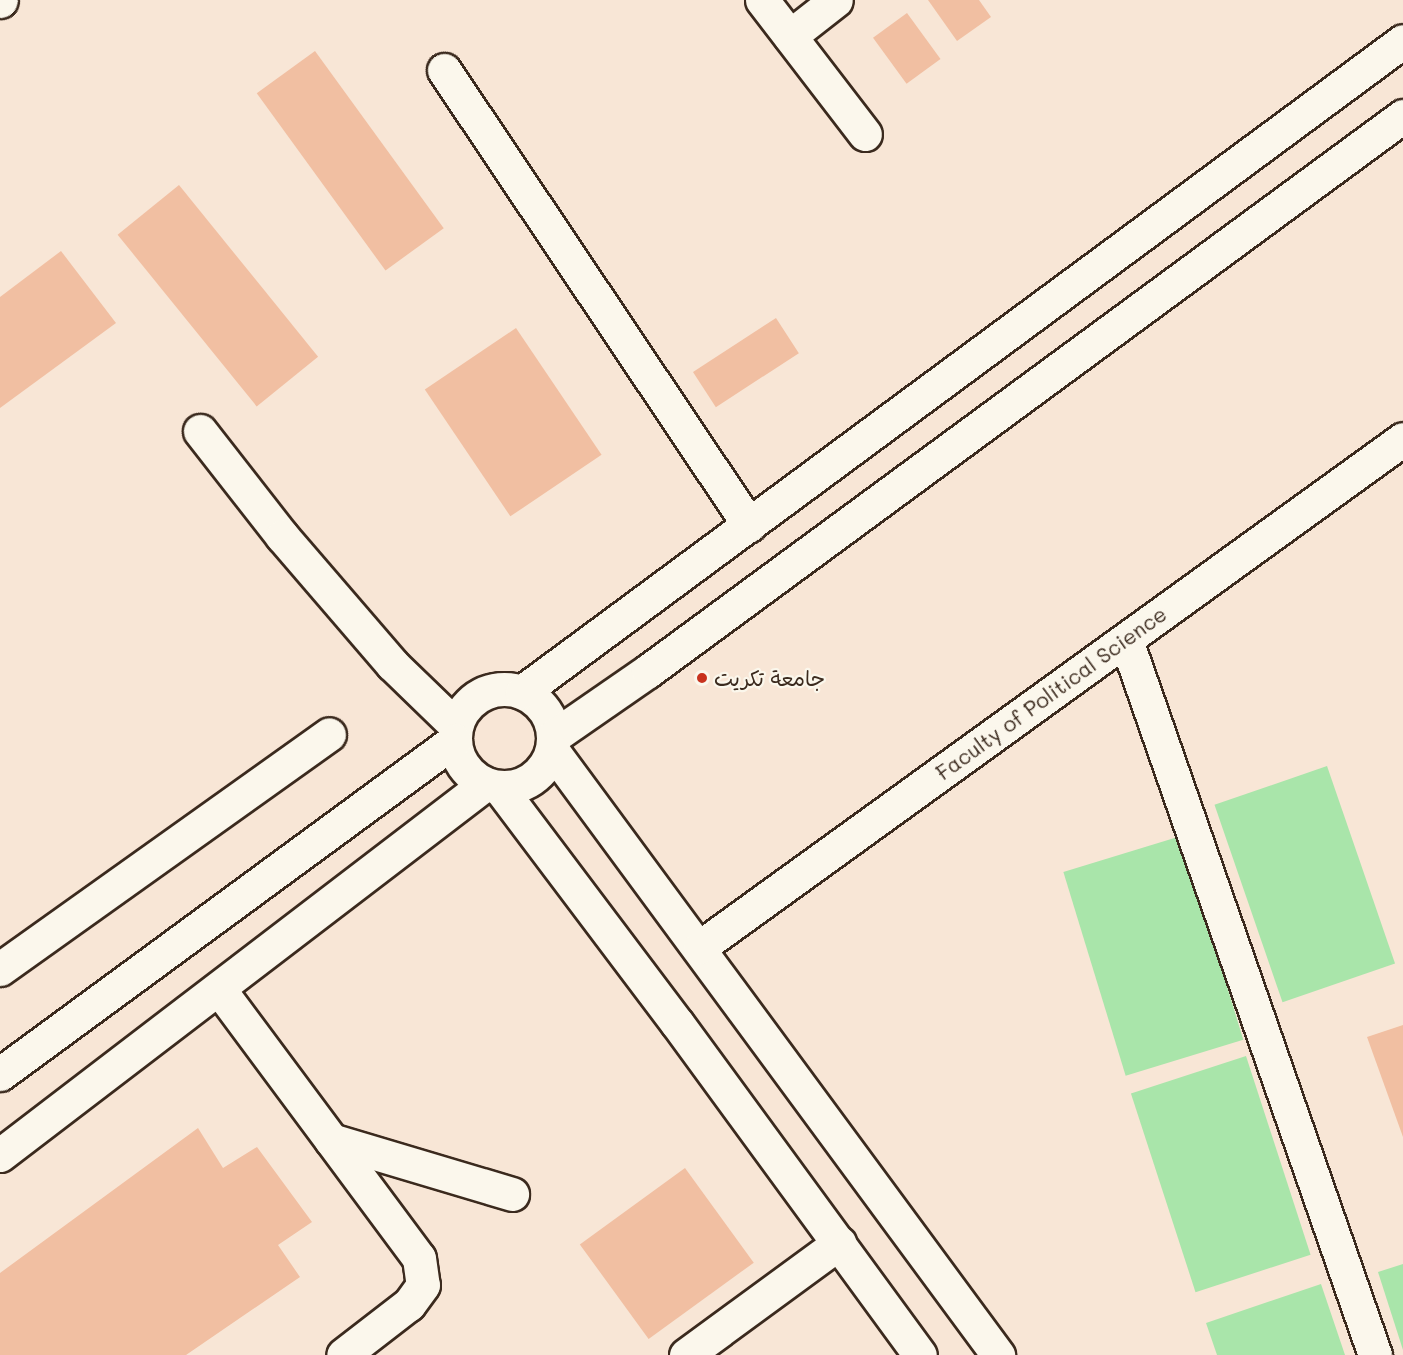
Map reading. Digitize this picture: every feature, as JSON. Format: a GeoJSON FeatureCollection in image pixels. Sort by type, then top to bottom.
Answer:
{"type":"FeatureCollection","features":[{"type":"Feature","properties":{"kind":"street"},"geometry":{"type":"LineString","coordinates":[[762,0],[866,134]]}},
{"type":"Feature","properties":{"kind":"street"},"geometry":{"type":"LineString","coordinates":[[790,36],[836,0]]}},
{"type":"Feature","properties":{"kind":"street"},"geometry":{"type":"LineString","coordinates":[[522,692],[1403,41]]}},
{"type":"Feature","properties":{"kind":"street"},"geometry":{"type":"LineString","coordinates":[[444,70],[749,525]]}},
{"type":"Feature","properties":{"kind":"street"},"geometry":{"type":"LineString","coordinates":[[0,1155],[492,785],[526,782],[547,763],[553,743],[1403,116]]}},
{"type":"Feature","properties":{"kind":"street"},"geometry":{"type":"LineString","coordinates":[[200,431],[282,536],[392,664],[455,733],[463,766],[492,785],[920,1355]]}},
{"type":"Feature","properties":{"kind":"street","name":"Faculty of Political Science"},"geometry":{"type":"LineString","coordinates":[[700,947],[1403,439]]}},
{"type":"Feature","properties":{"kind":"street"},"geometry":{"type":"LineString","coordinates":[[1126,640],[1375,1355]]}},
{"type":"Feature","properties":{"kind":"street"},"geometry":{"type":"LineString","coordinates":[[0,1074],[455,733],[470,702],[481,694],[509,689],[522,692],[544,710],[553,743],[998,1355]]}},
{"type":"Feature","properties":{"kind":"street"},"geometry":{"type":"LineString","coordinates":[[0,969],[329,734]]}},
{"type":"Feature","properties":{"kind":"street"},"geometry":{"type":"LineString","coordinates":[[219,989],[419,1258],[423,1285],[409,1304],[343,1355]]}},
{"type":"Feature","properties":{"kind":"street"},"geometry":{"type":"LineString","coordinates":[[331,1140],[512,1194]]}},
{"type":"Feature","properties":{"kind":"street"},"geometry":{"type":"LineString","coordinates":[[686,1355],[838,1243]]}},
{"type":"Feature","properties":{"kind":"shaded area","name":"جامعة تكريت"},"geometry":{"type":"Polygon","coordinates":[[[0,0],[1403,0],[1403,1355],[0,1355],[0,0]]]}},
{"type":"Feature","properties":{"kind":"green space"},"geometry":{"type":"Polygon","coordinates":[[[1327,766],[1395,964],[1283,1002],[1214,805],[1327,766]]]}},
{"type":"Feature","properties":{"kind":"green space"},"geometry":{"type":"Polygon","coordinates":[[[1181,836],[1243,1040],[1126,1076],[1063,872],[1181,836]]]}},
{"type":"Feature","properties":{"kind":"green space"},"geometry":{"type":"Polygon","coordinates":[[[1246,1056],[1311,1255],[1196,1292],[1131,1093],[1246,1056]]]}},
{"type":"Feature","properties":{"kind":"green space"},"geometry":{"type":"Polygon","coordinates":[[[1403,1264],[1403,1350],[1378,1272],[1403,1264]]]}},
{"type":"Feature","properties":{"kind":"green space"},"geometry":{"type":"Polygon","coordinates":[[[1321,1284],[1345,1355],[1217,1355],[1206,1323],[1321,1284]]]}},
{"type":"Feature","properties":{"kind":"building"},"geometry":{"type":"Polygon","coordinates":[[[928,0],[979,0],[991,17],[957,41],[928,0]]]}},
{"type":"Feature","properties":{"kind":"building"},"geometry":{"type":"Polygon","coordinates":[[[907,13],[941,59],[907,84],[873,38],[907,13]]]}},
{"type":"Feature","properties":{"kind":"building"},"geometry":{"type":"Polygon","coordinates":[[[315,51],[444,228],[385,270],[257,93],[315,51]]]}},
{"type":"Feature","properties":{"kind":"building"},"geometry":{"type":"Polygon","coordinates":[[[179,185],[318,357],[257,406],[118,235],[179,185]]]}},
{"type":"Feature","properties":{"kind":"building"},"geometry":{"type":"Polygon","coordinates":[[[61,251],[116,323],[0,408],[0,297],[61,251]]]}},
{"type":"Feature","properties":{"kind":"building"},"geometry":{"type":"Polygon","coordinates":[[[776,318],[799,353],[716,407],[693,372],[776,318]]]}},
{"type":"Feature","properties":{"kind":"building"},"geometry":{"type":"Polygon","coordinates":[[[516,328],[602,455],[510,516],[425,390],[516,328]]]}},
{"type":"Feature","properties":{"kind":"building"},"geometry":{"type":"Polygon","coordinates":[[[1403,1025],[1403,1137],[1367,1037],[1403,1025]]]}},
{"type":"Feature","properties":{"kind":"building"},"geometry":{"type":"Polygon","coordinates":[[[198,1128],[223,1168],[257,1147],[312,1222],[278,1245],[300,1277],[186,1355],[0,1355],[0,1273],[198,1128]]]}},
{"type":"Feature","properties":{"kind":"building"},"geometry":{"type":"Polygon","coordinates":[[[685,1168],[754,1263],[649,1339],[580,1244],[685,1168]]]}},
{"type":"Feature","properties":{"kind":"place","name":"جامعة تكريت"},"geometry":{"type":"Point","coordinates":[702,678]}}]}
